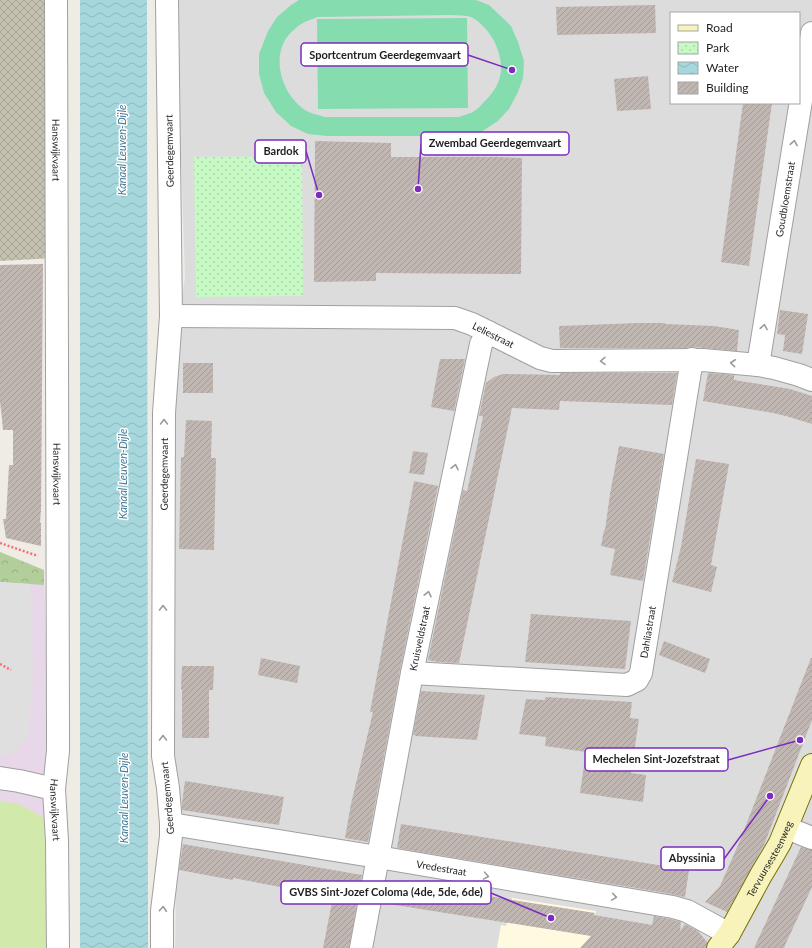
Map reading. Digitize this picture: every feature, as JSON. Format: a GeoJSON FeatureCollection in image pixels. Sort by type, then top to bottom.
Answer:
{"type":"FeatureCollection","features":[{"type":"Feature","properties":{"kind":"street","name":"Hanswijkvaart"},"geometry":{"type":"LineString","coordinates":[[56,0],[58,751],[54,789],[57,841],[58,948]]}},
{"type":"Feature","properties":{"kind":"street","name":"Geerdegemvaart"},"geometry":{"type":"LineString","coordinates":[[162,948],[162,911],[171,836],[168,788],[163,756],[164,413],[171,316],[167,0]]}},
{"type":"Feature","properties":{"kind":"street","name":"Goudbloemstraat"},"geometry":{"type":"LineString","coordinates":[[758,365],[812,33]]}},
{"type":"Feature","properties":{"kind":"street","name":"Leliestraat"},"geometry":{"type":"LineString","coordinates":[[171,316],[455,318],[472,324],[524,351],[540,358],[552,361],[692,359],[758,365],[774,368],[812,380]]}},
{"type":"Feature","properties":{"kind":"street","name":"Kruisveldstraat"},"geometry":{"type":"LineString","coordinates":[[361,948],[412,673],[480,344],[488,332]]}},
{"type":"Feature","properties":{"kind":"street","name":"Dahliastraat"},"geometry":{"type":"LineString","coordinates":[[412,673],[627,685],[637,680],[641,673],[692,359]]}},
{"type":"Feature","properties":{"kind":"street","name":"Tervuursesteenweg"},"geometry":{"type":"LineString","coordinates":[[723,941],[761,874],[774,855],[787,828],[812,764]]}},
{"type":"Feature","properties":{"kind":"street"},"geometry":{"type":"LineString","coordinates":[[0,778],[54,789]]}},
{"type":"Feature","properties":{"kind":"street","name":"Vredestraat"},"geometry":{"type":"LineString","coordinates":[[171,824],[378,857],[673,907],[687,911],[723,941]]}},
{"type":"Feature","properties":{"kind":"street"},"geometry":{"type":"LineString","coordinates":[[787,828],[812,838]]}},
{"type":"Feature","properties":{"kind":"path"},"geometry":{"type":"LineString","coordinates":[[0,543],[58,562]]}},
{"type":"Feature","properties":{"kind":"path"},"geometry":{"type":"LineString","coordinates":[[0,664],[11,670]]}},
{"type":"Feature","properties":{"kind":"shaded area"},"geometry":{"type":"Polygon","coordinates":[[[0,0],[48,0],[54,258],[0,261],[0,0]]]}},
{"type":"Feature","properties":{"kind":"shaded area"},"geometry":{"type":"Polygon","coordinates":[[[176,0],[812,0],[812,948],[175,948],[177,837],[171,750],[175,348],[185,277],[176,0]]]}},
{"type":"Feature","properties":{"kind":"shaded area"},"geometry":{"type":"Polygon","coordinates":[[[0,552],[44,570],[51,826],[0,948],[0,552]]]}},
{"type":"Feature","properties":{"kind":"shaded area"},"geometry":{"type":"Polygon","coordinates":[[[0,582],[30,584],[33,672],[29,730],[26,741],[9,755],[0,754],[0,582]]]}},
{"type":"Feature","properties":{"kind":"shaded area"},"geometry":{"type":"Polygon","coordinates":[[[512,898],[596,911],[593,930],[612,948],[497,948],[501,925],[506,926],[512,898]]]}},
{"type":"Feature","properties":{"kind":"green space"},"geometry":{"type":"Polygon","coordinates":[[[299,0],[476,0],[489,5],[511,26],[524,61],[523,78],[518,92],[509,109],[498,121],[481,132],[462,136],[327,136],[308,134],[291,126],[276,112],[264,93],[259,74],[259,54],[268,31],[277,17],[299,0]],[[452,15],[318,17],[309,20],[301,24],[287,37],[282,47],[280,70],[283,82],[296,102],[305,110],[325,117],[459,117],[471,113],[481,106],[495,89],[500,74],[500,59],[494,41],[481,24],[471,17],[452,15]]]}},
{"type":"Feature","properties":{"kind":"green space"},"geometry":{"type":"Polygon","coordinates":[[[467,18],[468,108],[318,109],[317,19],[467,18]]]}},
{"type":"Feature","properties":{"kind":"green space"},"geometry":{"type":"Polygon","coordinates":[[[302,156],[303,296],[196,297],[194,157],[302,156]]]}},
{"type":"Feature","properties":{"kind":"green space"},"geometry":{"type":"Polygon","coordinates":[[[0,552],[44,570],[44,585],[0,582],[0,552]]]}},
{"type":"Feature","properties":{"kind":"green space"},"geometry":{"type":"Polygon","coordinates":[[[0,801],[19,804],[39,815],[51,826],[58,948],[0,948],[0,801]]]}},
{"type":"Feature","properties":{"kind":"water","name":"Kanaal Leuven-Dijle"},"geometry":{"type":"Polygon","coordinates":[[[80,0],[147,0],[148,948],[80,948],[80,0]]]}},
{"type":"Feature","properties":{"kind":"building"},"geometry":{"type":"Polygon","coordinates":[[[655,5],[656,33],[557,35],[556,7],[655,5]]]}},
{"type":"Feature","properties":{"kind":"building"},"geometry":{"type":"Polygon","coordinates":[[[648,76],[651,109],[617,111],[614,79],[648,76]]]}},
{"type":"Feature","properties":{"kind":"building"},"geometry":{"type":"Polygon","coordinates":[[[743,104],[772,104],[749,266],[721,262],[743,104]]]}},
{"type":"Feature","properties":{"kind":"building"},"geometry":{"type":"Polygon","coordinates":[[[315,141],[391,143],[391,157],[522,158],[521,274],[376,273],[376,281],[314,282],[315,141]]]}},
{"type":"Feature","properties":{"kind":"building"},"geometry":{"type":"Polygon","coordinates":[[[43,264],[41,546],[6,538],[3,519],[6,519],[9,465],[13,465],[13,430],[3,430],[0,402],[0,265],[43,264]]]}},
{"type":"Feature","properties":{"kind":"building"},"geometry":{"type":"Polygon","coordinates":[[[780,310],[808,314],[802,354],[783,351],[785,335],[777,334],[780,310]]]}},
{"type":"Feature","properties":{"kind":"building"},"geometry":{"type":"Polygon","coordinates":[[[639,323],[714,326],[739,330],[737,351],[694,347],[560,348],[559,326],[639,323]]]}},
{"type":"Feature","properties":{"kind":"building"},"geometry":{"type":"Polygon","coordinates":[[[440,359],[465,359],[454,411],[431,407],[440,359]]]}},
{"type":"Feature","properties":{"kind":"building"},"geometry":{"type":"Polygon","coordinates":[[[183,363],[213,363],[213,393],[183,393],[183,363]]]}},
{"type":"Feature","properties":{"kind":"building"},"geometry":{"type":"Polygon","coordinates":[[[560,373],[677,373],[672,405],[560,401],[559,410],[512,408],[459,663],[428,660],[463,490],[467,491],[476,451],[483,416],[479,416],[486,383],[494,377],[503,374],[560,375],[560,373]]]}},
{"type":"Feature","properties":{"kind":"building"},"geometry":{"type":"Polygon","coordinates":[[[708,373],[734,375],[734,380],[790,389],[812,396],[812,424],[773,413],[703,401],[708,373]]]}},
{"type":"Feature","properties":{"kind":"building"},"geometry":{"type":"Polygon","coordinates":[[[186,420],[212,421],[211,458],[216,458],[214,550],[179,549],[181,457],[184,457],[186,420]]]}},
{"type":"Feature","properties":{"kind":"building"},"geometry":{"type":"Polygon","coordinates":[[[619,446],[664,454],[643,581],[610,575],[615,549],[601,546],[619,446]]]}},
{"type":"Feature","properties":{"kind":"building"},"geometry":{"type":"Polygon","coordinates":[[[413,451],[428,453],[424,475],[409,473],[413,451]]]}},
{"type":"Feature","properties":{"kind":"building"},"geometry":{"type":"Polygon","coordinates":[[[696,459],[729,464],[711,565],[717,567],[711,592],[672,582],[681,547],[696,459]]]}},
{"type":"Feature","properties":{"kind":"building"},"geometry":{"type":"Polygon","coordinates":[[[414,481],[438,486],[400,670],[368,842],[345,838],[351,804],[373,712],[370,712],[414,481]]]}},
{"type":"Feature","properties":{"kind":"building"},"geometry":{"type":"Polygon","coordinates":[[[531,614],[631,621],[625,669],[525,662],[531,614]]]}},
{"type":"Feature","properties":{"kind":"building"},"geometry":{"type":"Polygon","coordinates":[[[664,641],[710,659],[705,673],[659,655],[664,641]]]}},
{"type":"Feature","properties":{"kind":"building"},"geometry":{"type":"Polygon","coordinates":[[[261,658],[300,666],[297,683],[258,675],[261,658]]]}},
{"type":"Feature","properties":{"kind":"building"},"geometry":{"type":"Polygon","coordinates":[[[811,658],[812,720],[764,845],[727,912],[705,902],[720,886],[739,843],[811,658]]]}},
{"type":"Feature","properties":{"kind":"building"},"geometry":{"type":"Polygon","coordinates":[[[182,666],[214,666],[213,690],[209,690],[209,738],[182,738],[182,666]]]}},
{"type":"Feature","properties":{"kind":"building"},"geometry":{"type":"Polygon","coordinates":[[[421,691],[485,695],[477,740],[413,735],[421,691]]]}},
{"type":"Feature","properties":{"kind":"building"},"geometry":{"type":"Polygon","coordinates":[[[545,697],[632,702],[630,718],[639,719],[631,773],[646,775],[643,802],[580,793],[586,752],[545,746],[546,737],[519,734],[526,699],[545,700],[545,697]]]}},
{"type":"Feature","properties":{"kind":"building"},"geometry":{"type":"Polygon","coordinates":[[[185,781],[284,797],[279,825],[182,810],[185,781]]]}},
{"type":"Feature","properties":{"kind":"building"},"geometry":{"type":"Polygon","coordinates":[[[401,824],[689,870],[685,897],[397,848],[401,824]]]}},
{"type":"Feature","properties":{"kind":"building"},"geometry":{"type":"Polygon","coordinates":[[[183,844],[362,875],[349,948],[323,948],[333,897],[233,878],[233,880],[179,870],[183,844]]]}},
{"type":"Feature","properties":{"kind":"building"},"geometry":{"type":"Polygon","coordinates":[[[801,847],[812,850],[812,887],[784,948],[754,948],[801,847]]]}},
{"type":"Feature","properties":{"kind":"building"},"geometry":{"type":"Polygon","coordinates":[[[394,881],[595,913],[594,915],[652,925],[654,916],[670,919],[681,922],[680,931],[685,924],[698,931],[707,942],[706,948],[580,948],[591,936],[389,904],[394,881]]]}},
{"type":"Feature","properties":{"kind":"place","name":"Sportcentrum Geerdegemvaart"},"geometry":{"type":"Point","coordinates":[512,70]}},
{"type":"Feature","properties":{"kind":"place","name":"Zwembad Geerdegemvaart"},"geometry":{"type":"Point","coordinates":[418,189]}},
{"type":"Feature","properties":{"kind":"place","name":"Bardok"},"geometry":{"type":"Point","coordinates":[319,195]}},
{"type":"Feature","properties":{"kind":"place","name":"Mechelen Sint-Jozefstraat"},"geometry":{"type":"Point","coordinates":[800,740]}},
{"type":"Feature","properties":{"kind":"place","name":"Abyssinia"},"geometry":{"type":"Point","coordinates":[770,796]}},
{"type":"Feature","properties":{"kind":"place","name":"GVBS Sint-Jozef Coloma (4de, 5de, 6de)"},"geometry":{"type":"Point","coordinates":[551,918]}}]}
